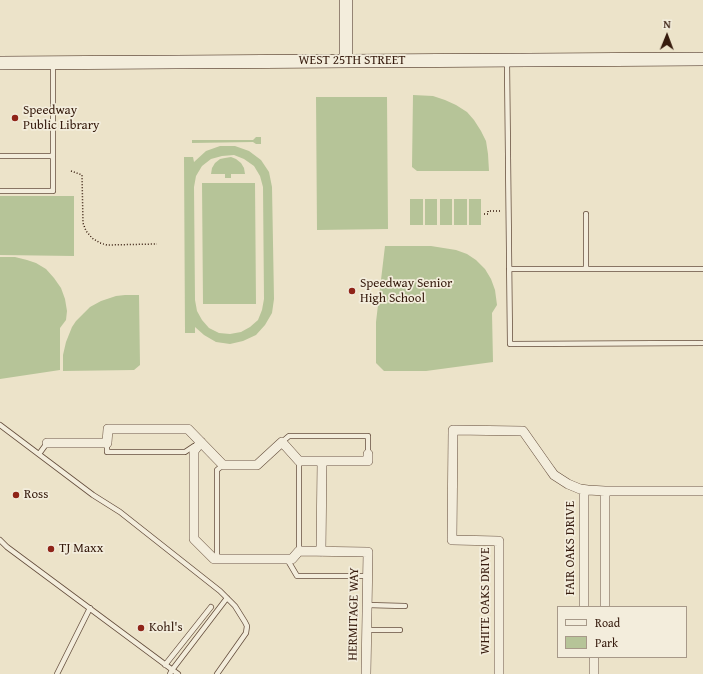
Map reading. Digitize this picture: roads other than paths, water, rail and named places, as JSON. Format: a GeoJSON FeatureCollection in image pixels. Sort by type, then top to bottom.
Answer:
{"type":"FeatureCollection","features":[{"type":"Feature","properties":{"kind":"street"},"geometry":{"type":"LineString","coordinates":[[346,0],[346,61]]}},
{"type":"Feature","properties":{"kind":"street","name":"WEST 25TH STREET"},"geometry":{"type":"LineString","coordinates":[[0,63],[703,59]]}},
{"type":"Feature","properties":{"kind":"street"},"geometry":{"type":"LineString","coordinates":[[47,443],[108,443],[108,429],[188,429],[223,465],[257,465],[282,442],[299,461],[368,461],[368,454]]}},
{"type":"Feature","properties":{"kind":"street","name":"WHITE OAKS DRIVE"},"geometry":{"type":"LineString","coordinates":[[499,674],[499,541],[452,540],[453,430],[523,431],[554,474],[568,484],[584,490]]}},
{"type":"Feature","properties":{"kind":"street"},"geometry":{"type":"LineString","coordinates":[[201,442],[194,451],[194,539],[214,559],[292,560],[299,551]]}},
{"type":"Feature","properties":{"kind":"street"},"geometry":{"type":"LineString","coordinates":[[321,552],[322,461]]}},
{"type":"Feature","properties":{"kind":"street"},"geometry":{"type":"LineString","coordinates":[[584,490],[703,491]]}},
{"type":"Feature","properties":{"kind":"street","name":"FAIR OAKS DRIVE"},"geometry":{"type":"LineString","coordinates":[[584,490],[584,606]]}},
{"type":"Feature","properties":{"kind":"street"},"geometry":{"type":"LineString","coordinates":[[605,491],[605,606]]}},
{"type":"Feature","properties":{"kind":"street","name":"HERMITAGE WAY"},"geometry":{"type":"LineString","coordinates":[[299,551],[368,552],[366,674]]}},
{"type":"Feature","properties":{"kind":"street"},"geometry":{"type":"LineString","coordinates":[[594,658],[594,674]]}},
{"type":"Feature","properties":{"kind":"lane"},"geometry":{"type":"LineString","coordinates":[[507,60],[510,344],[703,343]]}},
{"type":"Feature","properties":{"kind":"lane"},"geometry":{"type":"LineString","coordinates":[[0,191],[53,191],[53,63]]}},
{"type":"Feature","properties":{"kind":"lane"},"geometry":{"type":"LineString","coordinates":[[0,156],[53,156]]}},
{"type":"Feature","properties":{"kind":"lane"},"geometry":{"type":"LineString","coordinates":[[586,214],[586,269]]}},
{"type":"Feature","properties":{"kind":"lane"},"geometry":{"type":"LineString","coordinates":[[509,269],[703,268]]}},
{"type":"Feature","properties":{"kind":"lane"},"geometry":{"type":"LineString","coordinates":[[0,425],[93,495],[120,512],[235,606],[247,626],[246,633],[216,674]]}},
{"type":"Feature","properties":{"kind":"lane"},"geometry":{"type":"LineString","coordinates":[[282,442],[289,436],[368,436],[368,454]]}},
{"type":"Feature","properties":{"kind":"lane"},"geometry":{"type":"LineString","coordinates":[[108,443],[107,452],[185,452],[201,442]]}},
{"type":"Feature","properties":{"kind":"lane"},"geometry":{"type":"LineString","coordinates":[[39,454],[47,443]]}},
{"type":"Feature","properties":{"kind":"lane"},"geometry":{"type":"LineString","coordinates":[[299,461],[299,551]]}},
{"type":"Feature","properties":{"kind":"lane"},"geometry":{"type":"LineString","coordinates":[[217,559],[217,470],[223,465]]}},
{"type":"Feature","properties":{"kind":"lane"},"geometry":{"type":"LineString","coordinates":[[0,540],[7,547],[165,665],[171,672],[178,674]]}},
{"type":"Feature","properties":{"kind":"lane"},"geometry":{"type":"LineString","coordinates":[[287,559],[297,576],[368,576]]}},
{"type":"Feature","properties":{"kind":"lane"},"geometry":{"type":"LineString","coordinates":[[171,672],[227,598]]}},
{"type":"Feature","properties":{"kind":"lane"},"geometry":{"type":"LineString","coordinates":[[367,605],[405,606]]}},
{"type":"Feature","properties":{"kind":"lane"},"geometry":{"type":"LineString","coordinates":[[165,665],[210,607]]}},
{"type":"Feature","properties":{"kind":"lane"},"geometry":{"type":"LineString","coordinates":[[57,674],[90,608]]}},
{"type":"Feature","properties":{"kind":"lane"},"geometry":{"type":"LineString","coordinates":[[367,630],[400,630]]}},
{"type":"Feature","properties":{"kind":"place","name":"Speedway Public Library"},"geometry":{"type":"Point","coordinates":[15,118]}},
{"type":"Feature","properties":{"kind":"place","name":"Speedway Senior High School"},"geometry":{"type":"Point","coordinates":[352,291]}},
{"type":"Feature","properties":{"kind":"place","name":"Ross"},"geometry":{"type":"Point","coordinates":[16,495]}},
{"type":"Feature","properties":{"kind":"place","name":"TJ Maxx"},"geometry":{"type":"Point","coordinates":[51,549]}},
{"type":"Feature","properties":{"kind":"place","name":"Kohl's"},"geometry":{"type":"Point","coordinates":[141,628]}}]}
